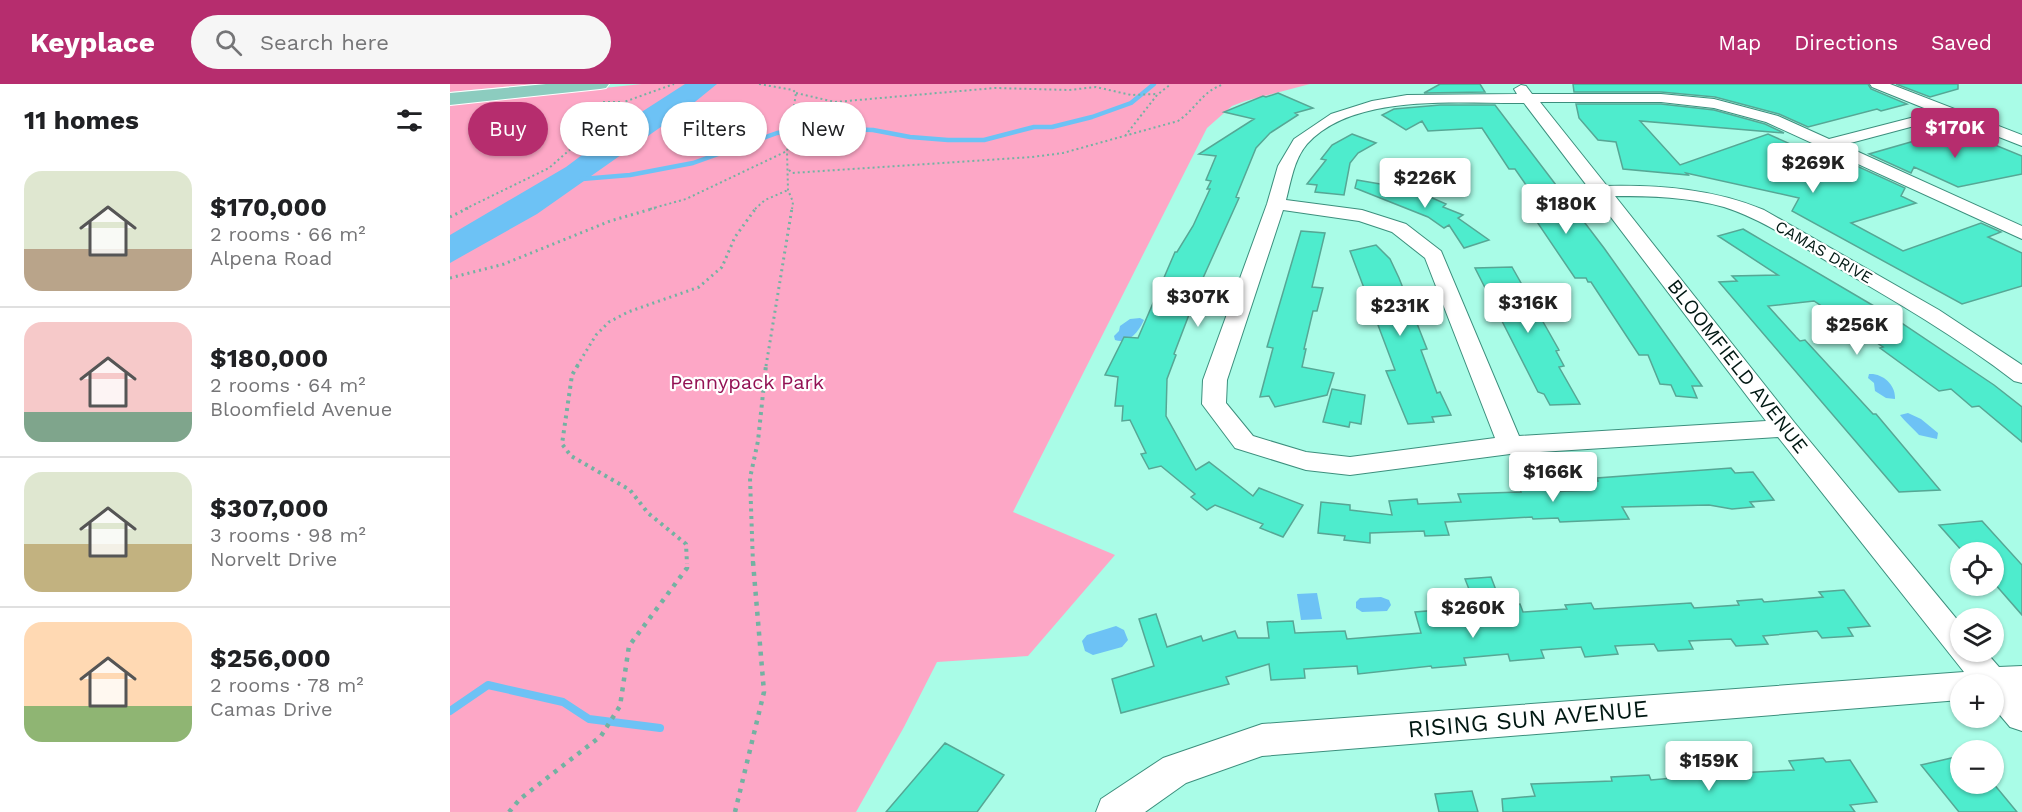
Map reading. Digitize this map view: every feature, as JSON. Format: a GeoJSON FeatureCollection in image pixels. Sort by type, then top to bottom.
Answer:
{"type":"FeatureCollection","features":[{"type":"Feature","properties":{"kind":"main road"},"geometry":{"type":"LineString","coordinates":[[450,99],[599,93]]}},
{"type":"Feature","properties":{"kind":"street"},"geometry":{"type":"LineString","coordinates":[[1877,84],[2022,141]]}},
{"type":"Feature","properties":{"kind":"street"},"geometry":{"type":"LineString","coordinates":[[1785,428],[1510,446],[1350,466],[1306,461],[1244,442],[1214,404],[1215,380],[1276,204],[1286,166],[1300,142],[1336,117],[1372,106],[1407,100],[1522,91],[1661,98],[1714,104],[1772,119],[2022,233]]}},
{"type":"Feature","properties":{"kind":"street","name":"BLOOMFIELD AVENUE"},"geometry":{"type":"LineString","coordinates":[[1522,91],[1785,428],[1950,633]]}},
{"type":"Feature","properties":{"kind":"street"},"geometry":{"type":"LineString","coordinates":[[1829,144],[1946,112]]}},
{"type":"Feature","properties":{"kind":"street","name":"CAMAS DRIVE"},"geometry":{"type":"LineString","coordinates":[[1602,191],[1670,192],[1731,204],[1770,221],[1884,286],[1995,355],[2022,376]]}},
{"type":"Feature","properties":{"kind":"street"},"geometry":{"type":"LineString","coordinates":[[1276,204],[1362,216],[1399,228],[1434,255],[1510,446]]}},
{"type":"Feature","properties":{"kind":"street","name":"RISING SUN AVENUE"},"geometry":{"type":"LineString","coordinates":[[1114,812],[1175,770],[1262,740],[1950,686]]}},
{"type":"Feature","properties":{"kind":"street"},"geometry":{"type":"LineString","coordinates":[[2004,698],[2022,716]]}},
{"type":"Feature","properties":{"kind":"path"},"geometry":{"type":"LineString","coordinates":[[599,93],[624,102],[674,84]]}},
{"type":"Feature","properties":{"kind":"path"},"geometry":{"type":"LineString","coordinates":[[759,84],[793,90],[796,93],[835,102],[1006,88],[1069,90],[1095,87],[1131,95],[1157,94]]}},
{"type":"Feature","properties":{"kind":"path"},"geometry":{"type":"LineString","coordinates":[[1006,88],[1011,84]]}},
{"type":"Feature","properties":{"kind":"path"},"geometry":{"type":"LineString","coordinates":[[1125,137],[1138,123],[1144,109],[1157,94],[1170,84]]}},
{"type":"Feature","properties":{"kind":"path"},"geometry":{"type":"LineString","coordinates":[[788,169],[792,173],[810,173],[842,168],[1032,157],[1063,153],[1178,121],[1186,116],[1203,92],[1224,84]]}},
{"type":"Feature","properties":{"kind":"path"},"geometry":{"type":"LineString","coordinates":[[1053,88],[1063,86]]}},
{"type":"Feature","properties":{"kind":"path"},"geometry":{"type":"LineString","coordinates":[[795,102],[796,93]]}},
{"type":"Feature","properties":{"kind":"path"},"geometry":{"type":"LineString","coordinates":[[450,217],[543,172],[562,156]]}},
{"type":"Feature","properties":{"kind":"path"},"geometry":{"type":"LineString","coordinates":[[450,278],[504,264],[610,221],[686,199],[779,156]]}},
{"type":"Feature","properties":{"kind":"path"},"geometry":{"type":"LineString","coordinates":[[735,812],[764,692],[754,592],[750,478],[758,441],[769,342],[794,202],[788,190],[787,156]]}},
{"type":"Feature","properties":{"kind":"path"},"geometry":{"type":"LineString","coordinates":[[509,812],[520,799],[601,736],[620,705],[629,646],[687,568],[686,543],[648,513],[630,490],[571,456],[562,444],[572,375],[596,335],[609,322],[628,312],[699,287],[722,267],[735,237],[753,211],[765,200],[788,190]]}},
{"type":"Feature","properties":{"kind":"green space"},"geometry":{"type":"Polygon","coordinates":[[[450,84],[536,84],[450,92],[450,84]]]}},
{"type":"Feature","properties":{"kind":"green space","name":"Pennypack Park"},"geometry":{"type":"Polygon","coordinates":[[[642,84],[1310,84],[1232,106],[1207,128],[1013,512],[1115,555],[1028,656],[937,662],[904,727],[856,812],[450,812],[450,104],[468,102],[468,156],[548,156],[548,102],[469,102],[642,84]]]}},
{"type":"Feature","properties":{"kind":"water"},"geometry":{"type":"Polygon","coordinates":[[[685,84],[717,84],[695,102],[661,102],[661,127],[649,135],[649,107],[685,84]]]}},
{"type":"Feature","properties":{"kind":"water"},"geometry":{"type":"Polygon","coordinates":[[[581,156],[620,156],[537,214],[450,263],[450,235],[566,167],[581,156]]]}},
{"type":"Feature","properties":{"kind":"water"},"geometry":{"type":"Polygon","coordinates":[[[1130,319],[1144,320],[1133,336],[1125,341],[1115,340],[1114,336],[1120,326],[1130,319]]]}},
{"type":"Feature","properties":{"kind":"water"},"geometry":{"type":"Polygon","coordinates":[[[1869,374],[1888,381],[1895,394],[1895,399],[1886,398],[1875,391],[1874,383],[1868,378],[1869,374]]]}},
{"type":"Feature","properties":{"kind":"water"},"geometry":{"type":"Polygon","coordinates":[[[1908,413],[1921,419],[1938,433],[1937,439],[1919,435],[1900,415],[1908,413]]]}},
{"type":"Feature","properties":{"kind":"water"},"geometry":{"type":"Polygon","coordinates":[[[1317,593],[1322,619],[1301,620],[1297,594],[1317,593]]]}},
{"type":"Feature","properties":{"kind":"water"},"geometry":{"type":"Polygon","coordinates":[[[1381,597],[1389,600],[1391,605],[1387,611],[1362,612],[1356,608],[1356,602],[1360,598],[1381,597]]]}},
{"type":"Feature","properties":{"kind":"water"},"geometry":{"type":"Polygon","coordinates":[[[1116,626],[1124,630],[1128,640],[1122,647],[1093,655],[1085,651],[1082,641],[1087,635],[1116,626]]]}},
{"type":"Feature","properties":{"kind":"building"},"geometry":{"type":"Polygon","coordinates":[[[1440,84],[1480,84],[1485,92],[1424,93],[1440,84]]]}},
{"type":"Feature","properties":{"kind":"building"},"geometry":{"type":"Polygon","coordinates":[[[1573,84],[1868,84],[1871,89],[1907,104],[1881,111],[1877,109],[1808,127],[1779,114],[1715,97],[1661,92],[1574,92],[1573,84]]]}},
{"type":"Feature","properties":{"kind":"building"},"geometry":{"type":"Polygon","coordinates":[[[1896,84],[1958,84],[1958,89],[1930,97],[1896,84]]]}},
{"type":"Feature","properties":{"kind":"building"},"geometry":{"type":"Polygon","coordinates":[[[1278,93],[1313,108],[1295,113],[1298,115],[1270,133],[1256,148],[1236,197],[1239,198],[1203,278],[1174,354],[1176,355],[1167,379],[1166,416],[1196,470],[1209,462],[1253,496],[1259,488],[1303,505],[1283,537],[1260,528],[1263,524],[1215,505],[1207,510],[1191,497],[1195,494],[1161,466],[1149,469],[1141,454],[1146,453],[1130,420],[1122,421],[1123,406],[1115,406],[1118,377],[1105,375],[1124,337],[1138,338],[1175,252],[1193,226],[1210,189],[1207,189],[1211,181],[1206,180],[1216,156],[1199,154],[1254,119],[1224,112],[1263,96],[1278,93]]]}},
{"type":"Feature","properties":{"kind":"building"},"geometry":{"type":"Polygon","coordinates":[[[1576,104],[1661,104],[1714,110],[1765,124],[1784,133],[1640,121],[1680,165],[1768,134],[1835,164],[1846,161],[1905,188],[1901,196],[1916,203],[1851,223],[1903,251],[1981,223],[2001,232],[1988,237],[2022,253],[2022,286],[1962,304],[1792,211],[1799,198],[1686,173],[1688,175],[1623,169],[1616,142],[1598,140],[1579,118],[1576,104]]]}},
{"type":"Feature","properties":{"kind":"building"},"geometry":{"type":"Polygon","coordinates":[[[1440,105],[1495,105],[1604,248],[1702,386],[1692,386],[1697,398],[1676,396],[1671,385],[1660,384],[1648,355],[1639,355],[1591,282],[1588,282],[1586,278],[1575,278],[1533,216],[1544,215],[1541,212],[1544,211],[1515,169],[1509,169],[1482,128],[1428,131],[1422,121],[1406,130],[1382,115],[1394,109],[1440,105]]]}},
{"type":"Feature","properties":{"kind":"building"},"geometry":{"type":"Polygon","coordinates":[[[1956,129],[2022,156],[2022,174],[1958,187],[1914,167],[1911,173],[1869,154],[1956,129]]]}},
{"type":"Feature","properties":{"kind":"building"},"geometry":{"type":"Polygon","coordinates":[[[1352,134],[1376,143],[1358,153],[1350,163],[1344,195],[1315,192],[1317,185],[1307,184],[1326,160],[1321,159],[1332,145],[1352,134]]]}},
{"type":"Feature","properties":{"kind":"building"},"geometry":{"type":"Polygon","coordinates":[[[1357,180],[1433,193],[1430,197],[1446,204],[1443,207],[1463,215],[1458,218],[1489,240],[1464,248],[1449,225],[1444,228],[1428,217],[1355,188],[1357,180]]]}},
{"type":"Feature","properties":{"kind":"building"},"geometry":{"type":"Polygon","coordinates":[[[1743,229],[1891,316],[1994,385],[2022,407],[2022,442],[1979,406],[1972,407],[1951,389],[1939,391],[1880,348],[1883,347],[1814,301],[1768,306],[1800,341],[1805,340],[1873,414],[1876,414],[1940,490],[1899,492],[1719,282],[1737,281],[1732,276],[1778,275],[1718,236],[1743,229]]]}},
{"type":"Feature","properties":{"kind":"building"},"geometry":{"type":"Polygon","coordinates":[[[1301,231],[1325,233],[1312,287],[1323,288],[1317,311],[1313,311],[1302,367],[1334,373],[1327,395],[1275,407],[1269,396],[1260,397],[1273,348],[1267,347],[1301,231]]]}},
{"type":"Feature","properties":{"kind":"building"},"geometry":{"type":"Polygon","coordinates":[[[1376,245],[1390,259],[1399,278],[1427,349],[1421,350],[1437,393],[1440,392],[1451,415],[1432,417],[1434,422],[1408,424],[1386,371],[1395,370],[1350,251],[1376,245]]]}},
{"type":"Feature","properties":{"kind":"building"},"geometry":{"type":"Polygon","coordinates":[[[1512,267],[1559,350],[1556,351],[1564,366],[1559,367],[1580,404],[1550,405],[1544,394],[1538,392],[1475,268],[1512,267]]]}},
{"type":"Feature","properties":{"kind":"building"},"geometry":{"type":"Polygon","coordinates":[[[1332,389],[1365,395],[1361,424],[1350,422],[1349,427],[1323,422],[1332,389]]]}},
{"type":"Feature","properties":{"kind":"building"},"geometry":{"type":"Polygon","coordinates":[[[1731,468],[1735,473],[1753,472],[1774,500],[1750,502],[1754,507],[1732,509],[1709,505],[1622,507],[1629,519],[1560,522],[1558,518],[1533,519],[1532,517],[1445,522],[1449,535],[1425,536],[1424,531],[1370,533],[1370,543],[1344,540],[1345,536],[1318,533],[1321,502],[1350,505],[1350,510],[1392,515],[1389,501],[1417,499],[1418,504],[1461,502],[1458,494],[1521,492],[1520,489],[1548,487],[1550,492],[1588,490],[1584,482],[1598,481],[1597,478],[1731,468]]]}},
{"type":"Feature","properties":{"kind":"building"},"geometry":{"type":"Polygon","coordinates":[[[1982,521],[2001,542],[1954,542],[1939,525],[1982,521]]]}},
{"type":"Feature","properties":{"kind":"building"},"geometry":{"type":"Polygon","coordinates":[[[2004,545],[2022,565],[2022,615],[2004,594],[2004,545]]]}},
{"type":"Feature","properties":{"kind":"building"},"geometry":{"type":"Polygon","coordinates":[[[1491,577],[1502,606],[1520,604],[1523,612],[1567,609],[1565,605],[1591,603],[1594,609],[1691,603],[1694,608],[1739,605],[1737,601],[1762,599],[1764,602],[1823,597],[1819,592],[1844,590],[1870,626],[1848,628],[1853,636],[1822,638],[1817,631],[1763,636],[1768,644],[1736,646],[1731,639],[1689,641],[1693,649],[1658,651],[1654,644],[1615,646],[1618,654],[1585,657],[1581,647],[1541,650],[1544,658],[1510,661],[1508,654],[1464,658],[1466,665],[1432,668],[1431,666],[1358,674],[1357,666],[1304,669],[1305,678],[1271,680],[1269,664],[1226,677],[1229,684],[1121,713],[1112,679],[1154,666],[1139,619],[1156,614],[1167,647],[1201,636],[1203,641],[1235,631],[1238,638],[1269,638],[1267,622],[1293,621],[1295,633],[1345,631],[1347,639],[1421,633],[1415,612],[1476,607],[1465,579],[1491,577]]]}},
{"type":"Feature","properties":{"kind":"building"},"geometry":{"type":"Polygon","coordinates":[[[945,743],[1004,775],[977,812],[886,812],[945,743]]]}},
{"type":"Feature","properties":{"kind":"building"},"geometry":{"type":"Polygon","coordinates":[[[1823,758],[1826,762],[1850,760],[1877,802],[1850,805],[1855,812],[1503,812],[1502,799],[1535,796],[1531,784],[1612,781],[1611,777],[1649,775],[1651,780],[1706,775],[1704,772],[1738,770],[1739,773],[1794,770],[1789,761],[1823,758]]]}},
{"type":"Feature","properties":{"kind":"building"},"geometry":{"type":"Polygon","coordinates":[[[1950,758],[1950,794],[2002,794],[2017,812],[1959,812],[1921,765],[1950,758]]]}},
{"type":"Feature","properties":{"kind":"building"},"geometry":{"type":"Polygon","coordinates":[[[1472,791],[1478,812],[1439,812],[1435,794],[1472,791]]]}},
{"type":"Feature","properties":{"kind":"waterway"},"geometry":{"type":"LineString","coordinates":[[582,179],[630,175],[693,163],[777,133],[814,128],[873,130],[910,137],[948,140],[984,140],[1034,127],[1052,127],[1092,117],[1131,103],[1154,84]]}},
{"type":"Feature","properties":{"kind":"waterway"},"geometry":{"type":"LineString","coordinates":[[450,711],[488,685],[563,702],[589,719],[660,728]]}}]}
